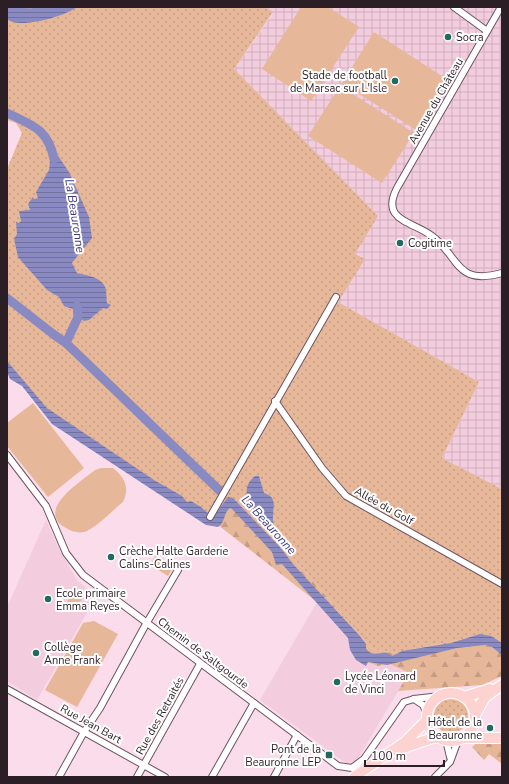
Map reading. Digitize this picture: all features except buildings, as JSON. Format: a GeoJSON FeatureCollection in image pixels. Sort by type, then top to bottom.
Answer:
{"type":"FeatureCollection","features":[{"type":"Feature","properties":{"kind":"main road"},"geometry":{"type":"LineString","coordinates":[[464,697],[502,685]]}},
{"type":"Feature","properties":{"kind":"main road"},"geometry":{"type":"LineString","coordinates":[[462,738],[470,731],[485,697],[502,685]]}},
{"type":"Feature","properties":{"kind":"main road"},"geometry":{"type":"LineString","coordinates":[[354,777],[405,742],[427,717],[430,705],[440,696],[452,693],[464,697],[470,702],[480,733],[502,738]]}},
{"type":"Feature","properties":{"kind":"main road"},"geometry":{"type":"LineString","coordinates":[[427,717],[431,730],[442,739]]}},
{"type":"Feature","properties":{"kind":"main road"},"geometry":{"type":"LineString","coordinates":[[387,754],[433,738],[450,741],[462,738],[489,736]]}},
{"type":"Feature","properties":{"kind":"street"},"geometry":{"type":"LineString","coordinates":[[454,7],[488,31]]}},
{"type":"Feature","properties":{"kind":"street","name":"Avenue du Château"},"geometry":{"type":"LineString","coordinates":[[501,7],[397,188],[392,202],[392,207],[399,218],[423,230],[437,240],[452,260],[467,273],[485,277],[502,273]]}},
{"type":"Feature","properties":{"kind":"street"},"geometry":{"type":"LineString","coordinates":[[210,517],[275,401],[336,297]]}},
{"type":"Feature","properties":{"kind":"street","name":"Allée du Golf"},"geometry":{"type":"LineString","coordinates":[[275,401],[322,468],[346,496],[502,584]]}},
{"type":"Feature","properties":{"kind":"street","name":"Chemin de Saltgourde"},"geometry":{"type":"LineString","coordinates":[[7,455],[46,506],[66,553],[83,575],[146,624],[338,766],[352,768],[364,759],[404,702],[414,699],[440,696]]}},
{"type":"Feature","properties":{"kind":"street"},"geometry":{"type":"LineString","coordinates":[[59,777],[178,570]]}},
{"type":"Feature","properties":{"kind":"street","name":"Rue des Retraités"},"geometry":{"type":"LineString","coordinates":[[137,777],[200,664]]}},
{"type":"Feature","properties":{"kind":"street","name":"Rue Jean Bart"},"geometry":{"type":"LineString","coordinates":[[7,689],[165,777]]}},
{"type":"Feature","properties":{"kind":"street"},"geometry":{"type":"LineString","coordinates":[[414,699],[423,705],[427,717]]}},
{"type":"Feature","properties":{"kind":"street"},"geometry":{"type":"LineString","coordinates":[[212,777],[254,703]]}},
{"type":"Feature","properties":{"kind":"street"},"geometry":{"type":"LineString","coordinates":[[274,777],[297,735]]}},
{"type":"Feature","properties":{"kind":"street"},"geometry":{"type":"LineString","coordinates":[[435,777],[450,762],[457,743],[462,738]]}},
{"type":"Feature","properties":{"kind":"street"},"geometry":{"type":"LineString","coordinates":[[442,739],[450,752],[450,762]]}},
{"type":"Feature","properties":{"kind":"shaded area"},"geometry":{"type":"Polygon","coordinates":[[[265,7],[502,7],[502,489],[442,458],[479,382],[338,302],[364,259],[355,254],[234,69],[273,13],[265,7]]]}},
{"type":"Feature","properties":{"kind":"shaded area"},"geometry":{"type":"Polygon","coordinates":[[[46,520],[59,549],[77,580],[96,597],[37,700],[7,681],[7,607],[46,520]]]}},
{"type":"Feature","properties":{"kind":"shaded area","name":"Lycée Léonard de Vinci"},"geometry":{"type":"Polygon","coordinates":[[[317,602],[351,641],[388,663],[409,673],[357,760],[347,764],[260,700],[317,602]]]}},
{"type":"Feature","properties":{"kind":"green space"},"geometry":{"type":"Polygon","coordinates":[[[7,7],[265,7],[273,12],[234,69],[378,216],[355,254],[365,259],[338,302],[479,382],[442,458],[502,489],[502,644],[483,635],[394,653],[372,649],[243,500],[205,515],[49,410],[7,364],[7,169],[22,133],[16,123],[7,120],[7,7]]]}},
{"type":"Feature","properties":{"kind":"green space"},"geometry":{"type":"Polygon","coordinates":[[[301,7],[328,7],[359,27],[311,101],[262,69],[301,7]]]}},
{"type":"Feature","properties":{"kind":"green space","name":"Stade de football de Marsac sur L'Isle"},"geometry":{"type":"Polygon","coordinates":[[[374,32],[448,80],[416,130],[342,83],[374,32]]]}},
{"type":"Feature","properties":{"kind":"green space"},"geometry":{"type":"Polygon","coordinates":[[[340,86],[414,133],[382,183],[308,136],[340,86]]]}},
{"type":"Feature","properties":{"kind":"green space"},"geometry":{"type":"Polygon","coordinates":[[[33,403],[84,468],[48,497],[7,446],[7,423],[33,403]]]}},
{"type":"Feature","properties":{"kind":"green space"},"geometry":{"type":"Polygon","coordinates":[[[101,468],[113,468],[121,475],[126,487],[123,502],[87,531],[79,532],[66,528],[58,521],[55,513],[58,505],[72,488],[95,470],[101,468]]]}},
{"type":"Feature","properties":{"kind":"green space"},"geometry":{"type":"Polygon","coordinates":[[[243,500],[372,649],[394,653],[483,635],[502,644],[502,676],[482,685],[398,691],[409,673],[388,663],[378,666],[360,659],[351,641],[317,602],[205,515],[243,500]]]}},
{"type":"Feature","properties":{"kind":"green space"},"geometry":{"type":"Polygon","coordinates":[[[156,555],[174,566],[168,576],[150,565],[156,555]]]}},
{"type":"Feature","properties":{"kind":"green space"},"geometry":{"type":"Polygon","coordinates":[[[76,588],[85,593],[75,611],[65,605],[76,588]]]}},
{"type":"Feature","properties":{"kind":"green space"},"geometry":{"type":"Polygon","coordinates":[[[94,621],[118,634],[77,707],[45,690],[83,623],[94,621]]]}},
{"type":"Feature","properties":{"kind":"green space"},"geometry":{"type":"Polygon","coordinates":[[[454,699],[463,704],[467,709],[467,723],[463,728],[458,732],[448,733],[444,732],[435,723],[434,713],[435,709],[444,700],[454,699]]]}},
{"type":"Feature","properties":{"kind":"green space"},"geometry":{"type":"Polygon","coordinates":[[[480,740],[502,742],[502,764],[489,754],[484,760],[472,747],[480,740]]]}},
{"type":"Feature","properties":{"kind":"water"},"geometry":{"type":"Polygon","coordinates":[[[7,7],[77,7],[53,18],[21,23],[13,22],[7,19],[7,7]]]}},
{"type":"Feature","properties":{"kind":"water"},"geometry":{"type":"Polygon","coordinates":[[[52,147],[69,172],[89,217],[92,238],[72,263],[77,273],[93,277],[103,284],[106,290],[107,303],[111,305],[107,309],[103,308],[89,320],[84,321],[78,317],[73,309],[64,306],[59,297],[47,290],[18,257],[14,239],[17,234],[16,222],[19,223],[21,221],[19,211],[30,210],[28,204],[33,197],[34,199],[38,198],[36,192],[49,170],[52,147]]]}},
{"type":"Feature","properties":{"kind":"water"},"geometry":{"type":"Polygon","coordinates":[[[7,361],[47,408],[154,480],[182,496],[187,502],[191,501],[210,515],[216,513],[228,497],[233,498],[280,547],[293,564],[359,635],[366,644],[366,649],[371,653],[388,653],[392,656],[402,651],[451,643],[480,634],[491,636],[502,643],[502,655],[492,647],[485,645],[457,648],[387,665],[368,662],[366,666],[356,660],[350,650],[348,638],[282,564],[276,565],[272,552],[232,509],[230,508],[226,512],[221,525],[218,527],[206,525],[52,424],[22,386],[10,379],[7,372],[7,361]]]}},
{"type":"Feature","properties":{"kind":"water"},"geometry":{"type":"Polygon","coordinates":[[[255,476],[259,476],[264,493],[272,498],[274,504],[273,522],[278,535],[258,516],[248,499],[247,491],[249,483],[255,476]]]}},
{"type":"Feature","properties":{"kind":"waterway","name":"La Beauronne"},"geometry":{"type":"LineString","coordinates":[[7,113],[38,129],[48,141],[54,159]]}},
{"type":"Feature","properties":{"kind":"waterway","name":"La Beauronne"},"geometry":{"type":"LineString","coordinates":[[7,298],[66,343]]}},
{"type":"Feature","properties":{"kind":"waterway","name":"La Beauronne"},"geometry":{"type":"LineString","coordinates":[[77,306],[78,317],[66,343],[220,491]]}},
{"type":"Feature","properties":{"kind":"place","name":"Socra"},"geometry":{"type":"Point","coordinates":[448,37]}},
{"type":"Feature","properties":{"kind":"place","name":"Stade de football de Marsac sur L'Isle"},"geometry":{"type":"Point","coordinates":[395,81]}},
{"type":"Feature","properties":{"kind":"place","name":"Cogitime"},"geometry":{"type":"Point","coordinates":[400,243]}},
{"type":"Feature","properties":{"kind":"place","name":"Crèche Halte Garderie Calins-Calines"},"geometry":{"type":"Point","coordinates":[111,557]}},
{"type":"Feature","properties":{"kind":"place","name":"Ecole primaire Emma Reyes"},"geometry":{"type":"Point","coordinates":[48,599]}},
{"type":"Feature","properties":{"kind":"place","name":"Collège Anne Frank"},"geometry":{"type":"Point","coordinates":[36,653]}},
{"type":"Feature","properties":{"kind":"place","name":"Lycée Léonard de Vinci"},"geometry":{"type":"Point","coordinates":[337,682]}},
{"type":"Feature","properties":{"kind":"place","name":"Hôtel de la Beauronne"},"geometry":{"type":"Point","coordinates":[490,728]}},
{"type":"Feature","properties":{"kind":"place","name":"Pont de la Beauronne LEP"},"geometry":{"type":"Point","coordinates":[329,755]}}]}
